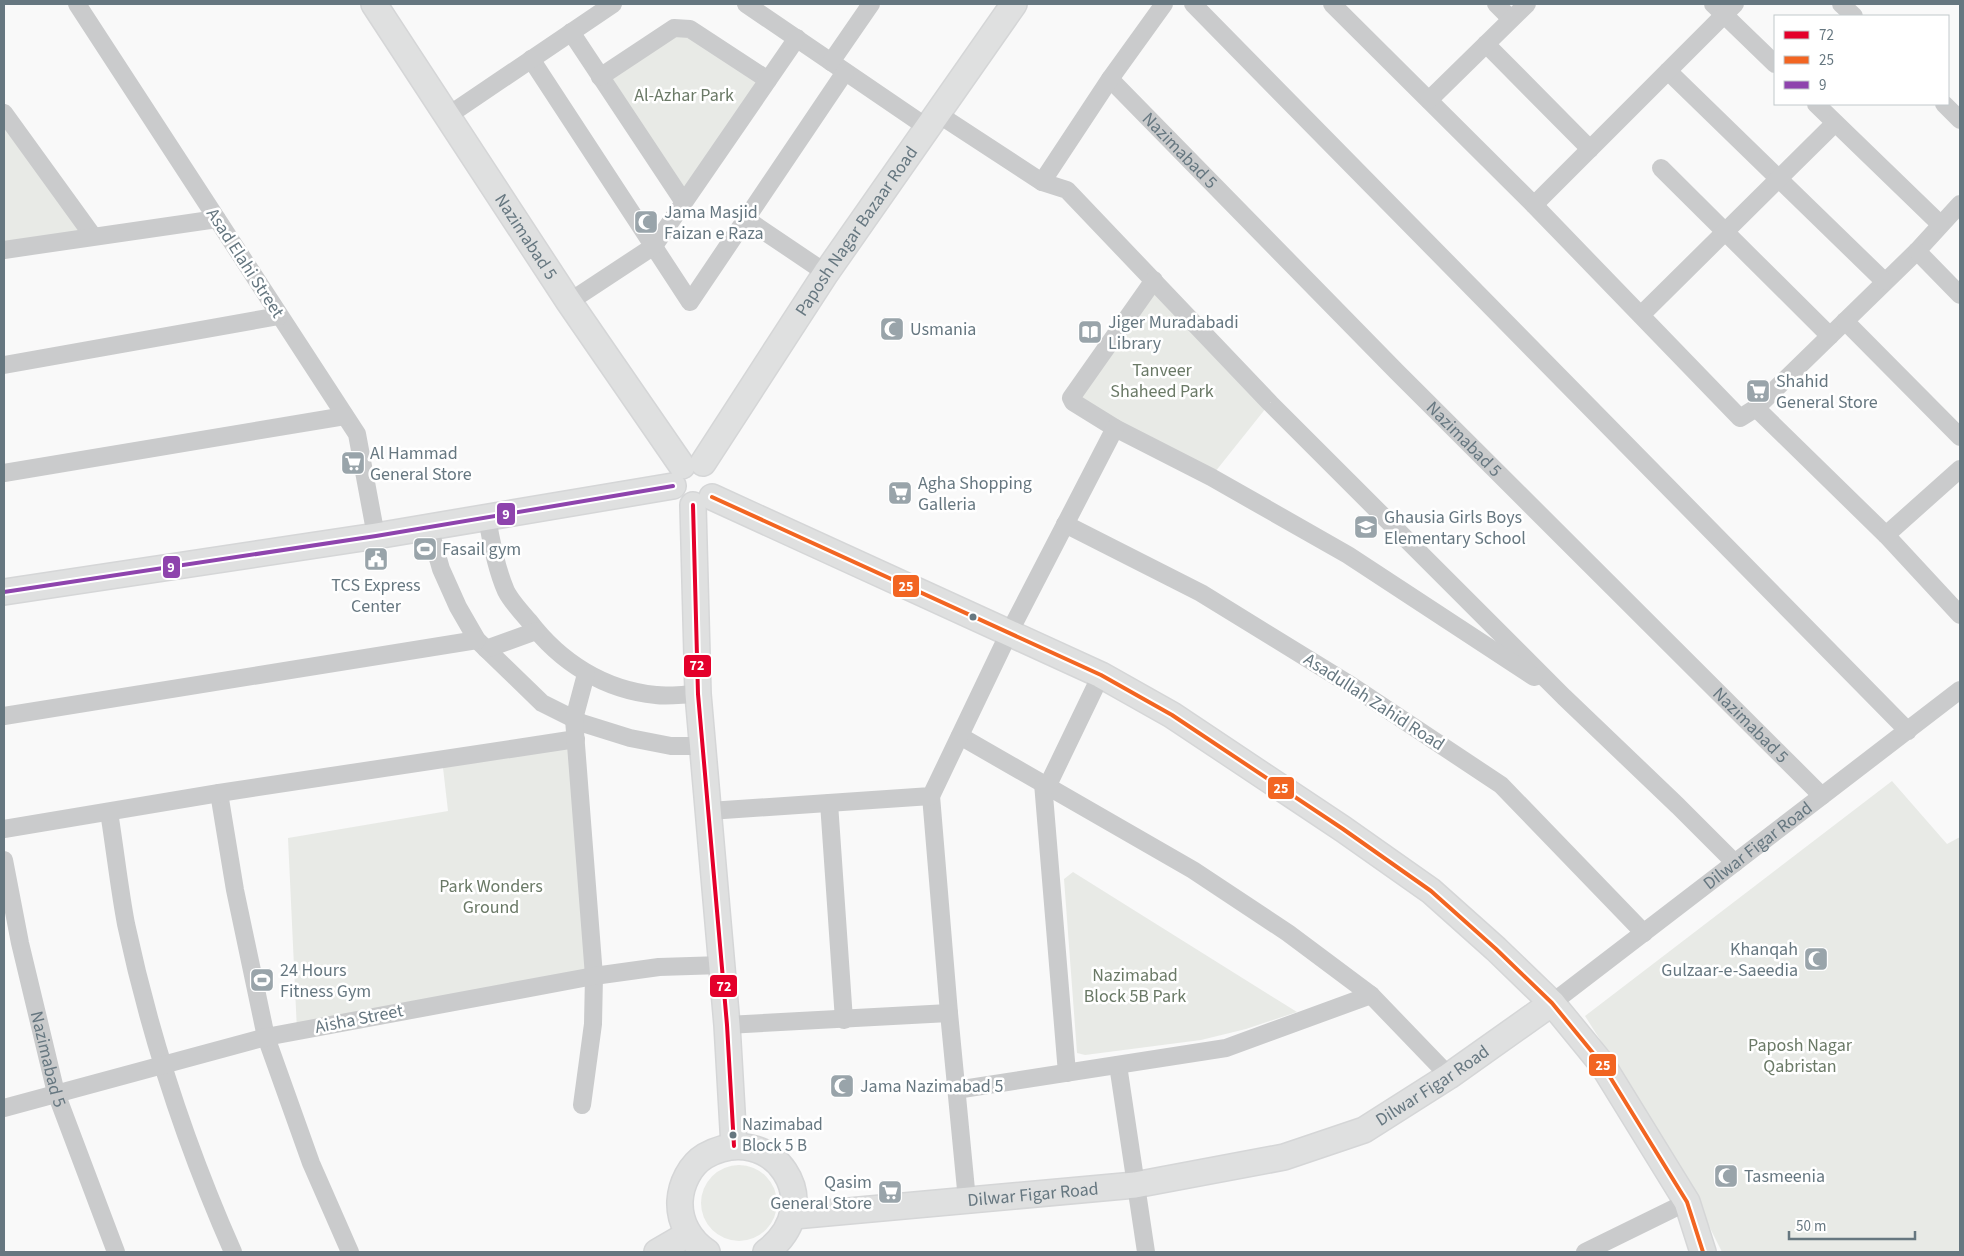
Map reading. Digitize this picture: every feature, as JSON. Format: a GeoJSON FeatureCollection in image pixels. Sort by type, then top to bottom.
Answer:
{"type":"FeatureCollection","features":[{"type":"Feature","properties":{"kind":"street","name":"Asad Elahi Street"},"geometry":{"type":"LineString","coordinates":[[77,4],[357,434],[376,536]]}},
{"type":"Feature","properties":{"kind":"street","name":"Nazimabad 5"},"geometry":{"type":"LineString","coordinates":[[374,4],[569,302],[686,472]]}},
{"type":"Feature","properties":{"kind":"street"},"geometry":{"type":"LineString","coordinates":[[446,116],[613,4]]}},
{"type":"Feature","properties":{"kind":"street"},"geometry":{"type":"LineString","coordinates":[[746,4],[838,67],[1042,182],[1067,190],[1270,403],[1564,697],[1736,863]]}},
{"type":"Feature","properties":{"kind":"street"},"geometry":{"type":"LineString","coordinates":[[531,59],[690,302],[746,219],[838,67],[871,4]]}},
{"type":"Feature","properties":{"kind":"street","name":"Paposh Nagar Bazaar Road"},"geometry":{"type":"LineString","coordinates":[[686,472],[1014,4]]}},
{"type":"Feature","properties":{"kind":"street"},"geometry":{"type":"LineString","coordinates":[[1042,182],[1110,79],[1164,4]]}},
{"type":"Feature","properties":{"kind":"street"},"geometry":{"type":"LineString","coordinates":[[1193,4],[1908,731]]}},
{"type":"Feature","properties":{"kind":"street"},"geometry":{"type":"LineString","coordinates":[[1332,4],[1534,205],[1740,418],[1756,408],[1845,322],[1884,281],[1917,251],[1960,204]]}},
{"type":"Feature","properties":{"kind":"street"},"geometry":{"type":"LineString","coordinates":[[1496,4],[1511,19]]}},
{"type":"Feature","properties":{"kind":"street"},"geometry":{"type":"LineString","coordinates":[[1429,100],[1527,4]]}},
{"type":"Feature","properties":{"kind":"street"},"geometry":{"type":"LineString","coordinates":[[1841,4],[1853,15]]}},
{"type":"Feature","properties":{"kind":"street"},"geometry":{"type":"LineString","coordinates":[[1534,205],[1668,71],[1724,7],[1774,63]]}},
{"type":"Feature","properties":{"kind":"street"},"geometry":{"type":"LineString","coordinates":[[600,77],[674,28],[690,29],[768,80]]}},
{"type":"Feature","properties":{"kind":"street"},"geometry":{"type":"LineString","coordinates":[[571,32],[683,201]]}},
{"type":"Feature","properties":{"kind":"street"},"geometry":{"type":"LineString","coordinates":[[569,302],[654,246],[683,201],[797,38]]}},
{"type":"Feature","properties":{"kind":"street"},"geometry":{"type":"LineString","coordinates":[[1486,44],[1590,149]]}},
{"type":"Feature","properties":{"kind":"street"},"geometry":{"type":"LineString","coordinates":[[1668,71],[1884,281]]}},
{"type":"Feature","properties":{"kind":"street","name":"Nazimabad 5"},"geometry":{"type":"LineString","coordinates":[[1110,79],[1397,372],[1822,796]]}},
{"type":"Feature","properties":{"kind":"street"},"geometry":{"type":"LineString","coordinates":[[1817,105],[1940,224]]}},
{"type":"Feature","properties":{"kind":"street"},"geometry":{"type":"LineString","coordinates":[[1945,105],[1960,120]]}},
{"type":"Feature","properties":{"kind":"street"},"geometry":{"type":"LineString","coordinates":[[4,113],[93,236]]}},
{"type":"Feature","properties":{"kind":"street"},"geometry":{"type":"LineString","coordinates":[[1641,315],[1835,123]]}},
{"type":"Feature","properties":{"kind":"street"},"geometry":{"type":"LineString","coordinates":[[1661,168],[1830,336]]}},
{"type":"Feature","properties":{"kind":"street"},"geometry":{"type":"LineString","coordinates":[[4,250],[216,219]]}},
{"type":"Feature","properties":{"kind":"street"},"geometry":{"type":"LineString","coordinates":[[746,219],[826,273]]}},
{"type":"Feature","properties":{"kind":"street"},"geometry":{"type":"LineString","coordinates":[[1917,251],[1960,296]]}},
{"type":"Feature","properties":{"kind":"street"},"geometry":{"type":"LineString","coordinates":[[1154,280],[1071,398],[1073,402],[1115,428],[1212,476],[1348,555],[1564,697]]}},
{"type":"Feature","properties":{"kind":"street"},"geometry":{"type":"LineString","coordinates":[[4,365],[279,316]]}},
{"type":"Feature","properties":{"kind":"street"},"geometry":{"type":"LineString","coordinates":[[1845,322],[1960,437]]}},
{"type":"Feature","properties":{"kind":"street"},"geometry":{"type":"LineString","coordinates":[[1756,408],[1886,535],[1960,615]]}},
{"type":"Feature","properties":{"kind":"street"},"geometry":{"type":"LineString","coordinates":[[4,472],[345,416]]}},
{"type":"Feature","properties":{"kind":"street"},"geometry":{"type":"LineString","coordinates":[[967,1200],[931,796],[1009,633],[1115,428]]}},
{"type":"Feature","properties":{"kind":"street"},"geometry":{"type":"LineString","coordinates":[[4,592],[376,536],[487,517],[686,472],[709,467],[716,478],[715,491],[702,501],[685,504],[679,499],[686,472]]}},
{"type":"Feature","properties":{"kind":"street"},"geometry":{"type":"LineString","coordinates":[[1886,535],[1960,469]]}},
{"type":"Feature","properties":{"kind":"street"},"geometry":{"type":"LineString","coordinates":[[702,501],[1102,675],[1172,715],[1343,829],[1431,891],[1496,949],[1552,1003],[1602,1064],[1687,1202],[1703,1252]]}},
{"type":"Feature","properties":{"kind":"street"},"geometry":{"type":"LineString","coordinates":[[702,501],[698,694],[727,1025],[734,1146]]}},
{"type":"Feature","properties":{"kind":"street"},"geometry":{"type":"LineString","coordinates":[[487,517],[492,546],[506,592],[536,630],[564,657],[586,674],[631,691],[658,696],[698,694]]}},
{"type":"Feature","properties":{"kind":"street","name":"Asadullah Zahid Road"},"geometry":{"type":"LineString","coordinates":[[1065,524],[1201,593],[1352,686],[1501,785],[1644,933]]}},
{"type":"Feature","properties":{"kind":"street"},"geometry":{"type":"LineString","coordinates":[[429,527],[441,569],[458,607],[481,645],[542,703],[574,719],[630,738],[671,746],[702,746]]}},
{"type":"Feature","properties":{"kind":"street"},"geometry":{"type":"LineString","coordinates":[[4,716],[481,645],[536,630]]}},
{"type":"Feature","properties":{"kind":"street"},"geometry":{"type":"LineString","coordinates":[[582,1105],[593,1024],[594,976],[574,719],[586,674]]}},
{"type":"Feature","properties":{"kind":"street"},"geometry":{"type":"LineString","coordinates":[[1067,1073],[1046,784],[1102,675]]}},
{"type":"Feature","properties":{"kind":"street","name":"Dilwar Figar Road"},"geometry":{"type":"LineString","coordinates":[[794,1216],[1135,1185],[1284,1157],[1364,1130],[1449,1076],[1552,1003],[1960,690]]}},
{"type":"Feature","properties":{"kind":"street"},"geometry":{"type":"LineString","coordinates":[[960,736],[1193,870],[1288,934],[1371,995],[1449,1076]]}},
{"type":"Feature","properties":{"kind":"street"},"geometry":{"type":"LineString","coordinates":[[4,829],[219,793],[576,739]]}},
{"type":"Feature","properties":{"kind":"street"},"geometry":{"type":"LineString","coordinates":[[219,793],[235,890],[266,1037],[311,1163],[350,1252]]}},
{"type":"Feature","properties":{"kind":"street"},"geometry":{"type":"LineString","coordinates":[[709,811],[931,796]]}},
{"type":"Feature","properties":{"kind":"street"},"geometry":{"type":"LineString","coordinates":[[829,803],[844,1020]]}},
{"type":"Feature","properties":{"kind":"street"},"geometry":{"type":"LineString","coordinates":[[109,812],[126,924],[162,1065],[216,1214],[233,1252]]}},
{"type":"Feature","properties":{"kind":"street","name":"Nazimabad 5"},"geometry":{"type":"LineString","coordinates":[[4,860],[20,942],[56,1093],[116,1252]]}},
{"type":"Feature","properties":{"kind":"street","name":"Aisha Street"},"geometry":{"type":"LineString","coordinates":[[4,1108],[266,1037],[594,976],[659,967],[722,964]]}},
{"type":"Feature","properties":{"kind":"street"},"geometry":{"type":"LineString","coordinates":[[956,1090],[1226,1048],[1371,995]]}},
{"type":"Feature","properties":{"kind":"street"},"geometry":{"type":"LineString","coordinates":[[727,1025],[949,1013]]}},
{"type":"Feature","properties":{"kind":"street"},"geometry":{"type":"LineString","coordinates":[[1118,1065],[1146,1252]]}},
{"type":"Feature","properties":{"kind":"street"},"geometry":{"type":"LineString","coordinates":[[707,1252],[688,1234],[680,1211],[681,1191],[687,1175],[700,1160],[717,1150],[734,1146],[754,1148],[771,1157],[780,1165],[791,1182],[794,1216],[787,1232],[778,1243],[766,1252]]}},
{"type":"Feature","properties":{"kind":"street"},"geometry":{"type":"LineString","coordinates":[[1585,1252],[1687,1202]]}},
{"type":"Feature","properties":{"kind":"street"},"geometry":{"type":"LineString","coordinates":[[657,1252],[688,1234]]}},
{"type":"Feature","properties":{"kind":"green space","name":"Al-Azhar Park"},"geometry":{"type":"Polygon","coordinates":[[[674,28],[768,80],[683,201],[600,77],[674,28]]]}},
{"type":"Feature","properties":{"kind":"green space"},"geometry":{"type":"Polygon","coordinates":[[[4,113],[93,236],[4,250],[4,113]]]}},
{"type":"Feature","properties":{"kind":"green space","name":"Tanveer Shaheed Park"},"geometry":{"type":"Polygon","coordinates":[[[1154,281],[1270,403],[1211,477],[1071,398],[1154,281]]]}},
{"type":"Feature","properties":{"kind":"green space","name":"Park Wonders Ground"},"geometry":{"type":"Polygon","coordinates":[[[576,739],[594,976],[297,1031],[288,838],[448,811],[442,759],[576,739]]]}},
{"type":"Feature","properties":{"kind":"green space","name":"Paposh Nagar Qabristan"},"geometry":{"type":"Polygon","coordinates":[[[1892,781],[1947,844],[1960,837],[1960,1252],[1722,1252],[1674,1156],[1585,1016],[1892,781]]]}},
{"type":"Feature","properties":{"kind":"green space","name":"Nazimabad Block 5B Park"},"geometry":{"type":"Polygon","coordinates":[[[1073,872],[1297,1012],[1246,1029],[1201,1040],[1085,1055],[1077,1053],[1064,879],[1073,872]]]}},
{"type":"Feature","properties":{"kind":"green space"},"geometry":{"type":"Polygon","coordinates":[[[739,1165],[753,1168],[766,1176],[774,1189],[777,1203],[774,1217],[766,1230],[753,1238],[739,1241],[725,1238],[712,1230],[704,1217],[701,1203],[704,1189],[712,1176],[725,1168],[739,1165]]]}},
{"type":"Feature","properties":{"kind":"transit line","name":"9"},"geometry":{"type":"LineString","coordinates":[[4,592],[376,536],[673,486]]}},
{"type":"Feature","properties":{"kind":"transit line","name":"25"},"geometry":{"type":"LineString","coordinates":[[712,497],[1101,675],[1172,715],[1343,829],[1431,891],[1496,949],[1552,1003],[1602,1064],[1687,1202],[1703,1252]]}},
{"type":"Feature","properties":{"kind":"transit line","name":"72"},"geometry":{"type":"LineString","coordinates":[[693,505],[698,694],[727,1025],[734,1146]]}},
{"type":"Feature","properties":{"kind":"place","name":"Jama Masjid Faizan e Raza"},"geometry":{"type":"Point","coordinates":[646,222]}},
{"type":"Feature","properties":{"kind":"place","name":"Usmania"},"geometry":{"type":"Point","coordinates":[892,329]}},
{"type":"Feature","properties":{"kind":"place","name":"Jiger Muradabadi Library"},"geometry":{"type":"Point","coordinates":[1090,332]}},
{"type":"Feature","properties":{"kind":"place","name":"Shahid General Store"},"geometry":{"type":"Point","coordinates":[1758,391]}},
{"type":"Feature","properties":{"kind":"place","name":"Al Hammad General Store"},"geometry":{"type":"Point","coordinates":[353,463]}},
{"type":"Feature","properties":{"kind":"place","name":"Agha Shopping Galleria"},"geometry":{"type":"Point","coordinates":[900,493]}},
{"type":"Feature","properties":{"kind":"place","name":"Ghausia Girls Boys Elementary School"},"geometry":{"type":"Point","coordinates":[1366,527]}},
{"type":"Feature","properties":{"kind":"place","name":"Fasail gym"},"geometry":{"type":"Point","coordinates":[425,549]}},
{"type":"Feature","properties":{"kind":"place","name":"TCS Express Center"},"geometry":{"type":"Point","coordinates":[376,559]}},
{"type":"Feature","properties":{"kind":"place","name":"Khanqah Gulzaar-e-Saeedia"},"geometry":{"type":"Point","coordinates":[1816,959]}},
{"type":"Feature","properties":{"kind":"place","name":"24 Hours Fitness Gym"},"geometry":{"type":"Point","coordinates":[262,980]}},
{"type":"Feature","properties":{"kind":"place","name":"Jama Nazimabad 5"},"geometry":{"type":"Point","coordinates":[842,1086]}},
{"type":"Feature","properties":{"kind":"place","name":"Nazimabad Block 5 B"},"geometry":{"type":"Point","coordinates":[733,1135]}},
{"type":"Feature","properties":{"kind":"place","name":"Tasmeenia"},"geometry":{"type":"Point","coordinates":[1726,1176]}},
{"type":"Feature","properties":{"kind":"place","name":"Qasim General Store"},"geometry":{"type":"Point","coordinates":[890,1192]}}]}
